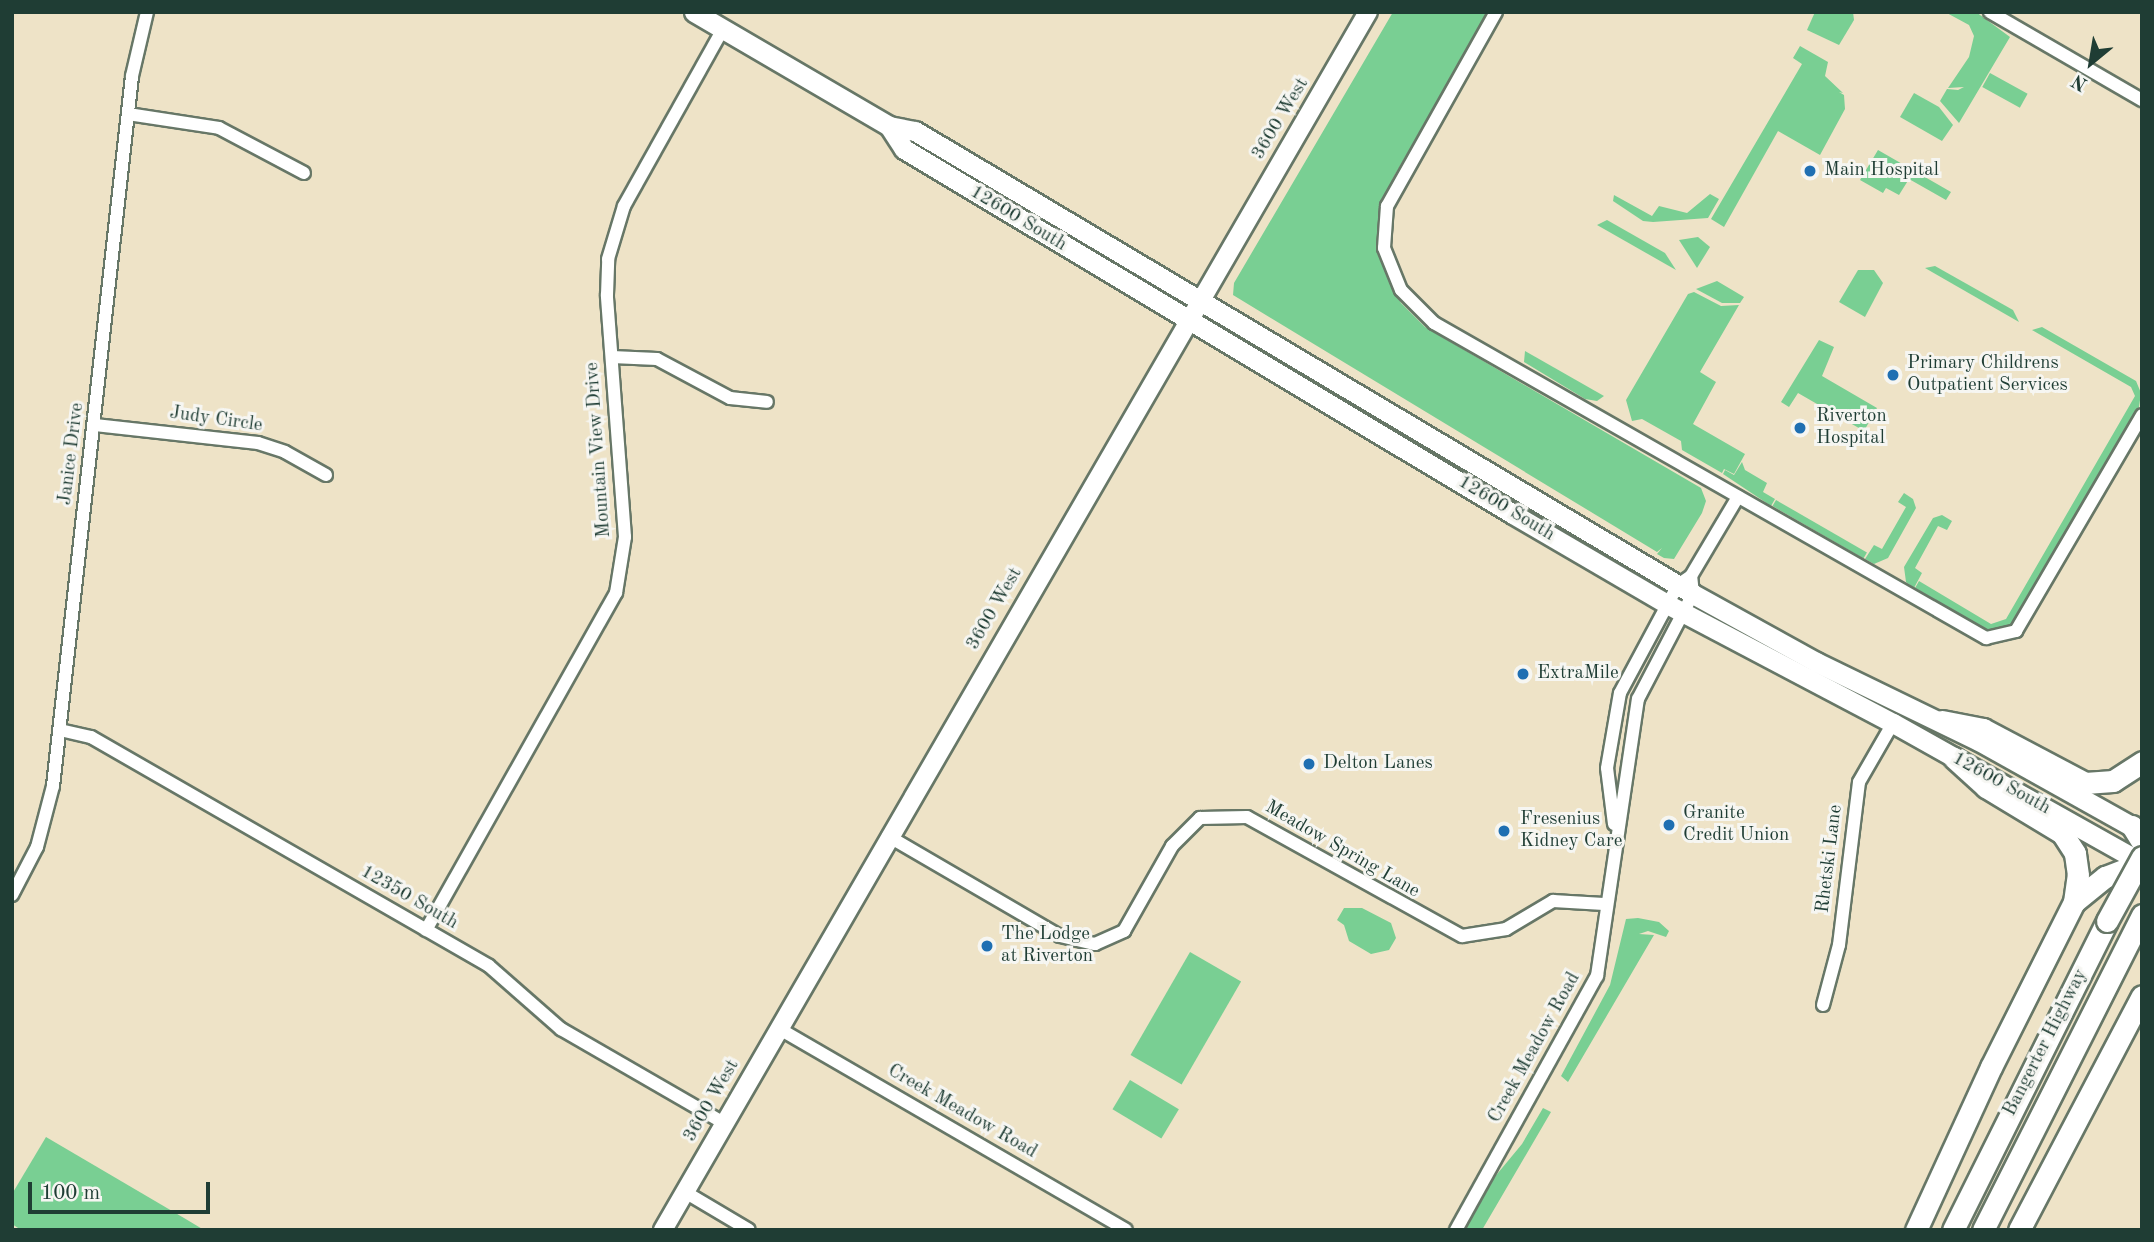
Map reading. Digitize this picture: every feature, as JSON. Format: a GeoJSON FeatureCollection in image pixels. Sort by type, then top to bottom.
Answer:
{"type":"FeatureCollection","features":[{"type":"Feature","properties":{"kind":"highway"},"geometry":{"type":"LineString","coordinates":[[1942,721],[1983,729],[2085,783],[2113,781],[2142,762]]}},
{"type":"Feature","properties":{"kind":"highway"},"geometry":{"type":"LineString","coordinates":[[1916,1230],[1991,1067],[2074,902],[2078,868],[2068,839],[1986,788],[1954,758]]}},
{"type":"Feature","properties":{"kind":"highway"},"geometry":{"type":"LineString","coordinates":[[2074,902],[2139,851]]}},
{"type":"Feature","properties":{"kind":"highway","name":"Bangerter Highway"},"geometry":{"type":"LineString","coordinates":[[1953,1230],[2107,921],[2139,851]]}},
{"type":"Feature","properties":{"kind":"highway","name":"Bangerter Highway"},"geometry":{"type":"LineString","coordinates":[[1983,1230],[2142,915]]}},
{"type":"Feature","properties":{"kind":"highway"},"geometry":{"type":"LineString","coordinates":[[2019,1230],[2142,996]]}},
{"type":"Feature","properties":{"kind":"main road","name":"12600 South"},"geometry":{"type":"LineString","coordinates":[[695,12],[889,126],[915,131],[1816,662],[1942,721],[2139,851]]}},
{"type":"Feature","properties":{"kind":"main road","name":"3600 West"},"geometry":{"type":"LineString","coordinates":[[663,1230],[888,836],[1368,12]]}},
{"type":"Feature","properties":{"kind":"main road","name":"12600 South"},"geometry":{"type":"LineString","coordinates":[[889,126],[904,149],[1676,608],[1954,758],[2139,851]]}},
{"type":"Feature","properties":{"kind":"street","name":"Janice Drive"},"geometry":{"type":"LineString","coordinates":[[12,895],[44,827],[60,730],[128,114],[135,57],[147,12]]}},
{"type":"Feature","properties":{"kind":"street"},"geometry":{"type":"LineString","coordinates":[[1496,12],[1387,206],[1384,248],[1401,290],[1434,323],[1986,638],[2017,631],[2142,415]]}},
{"type":"Feature","properties":{"kind":"street"},"geometry":{"type":"LineString","coordinates":[[1990,12],[2142,100]]}},
{"type":"Feature","properties":{"kind":"street","name":"Mountain View Drive"},"geometry":{"type":"LineString","coordinates":[[426,930],[616,593],[625,537],[606,277],[617,223],[723,29]]}},
{"type":"Feature","properties":{"kind":"street"},"geometry":{"type":"LineString","coordinates":[[128,114],[219,128],[304,173]]}},
{"type":"Feature","properties":{"kind":"street"},"geometry":{"type":"LineString","coordinates":[[612,357],[657,359],[730,398],[767,402]]}},
{"type":"Feature","properties":{"kind":"street","name":"Judy Circle"},"geometry":{"type":"LineString","coordinates":[[95,425],[258,443],[285,452],[326,475]]}},
{"type":"Feature","properties":{"kind":"street"},"geometry":{"type":"LineString","coordinates":[[1676,608],[1738,497]]}},
{"type":"Feature","properties":{"kind":"street"},"geometry":{"type":"LineString","coordinates":[[1676,608],[1687,585]]}},
{"type":"Feature","properties":{"kind":"street","name":"Creek Meadow Road"},"geometry":{"type":"LineString","coordinates":[[1615,831],[1607,768],[1612,721],[1620,693],[1653,631],[1676,608]]}},
{"type":"Feature","properties":{"kind":"street","name":"Creek Meadow Road"},"geometry":{"type":"LineString","coordinates":[[1456,1230],[1597,976],[1604,904],[1637,699],[1665,649],[1676,608]]}},
{"type":"Feature","properties":{"kind":"street","name":"Rhetski Lane"},"geometry":{"type":"LineString","coordinates":[[1822,1005],[1839,945],[1859,782],[1893,723]]}},
{"type":"Feature","properties":{"kind":"street","name":"12350 South"},"geometry":{"type":"LineString","coordinates":[[60,730],[91,737],[426,930],[502,975],[561,1029],[724,1123]]}},
{"type":"Feature","properties":{"kind":"street","name":"Meadow Spring Lane"},"geometry":{"type":"LineString","coordinates":[[888,836],[1060,936],[1095,944],[1125,931],[1172,846],[1199,818],[1247,817],[1462,936],[1506,929],[1553,901],[1604,904]]}},
{"type":"Feature","properties":{"kind":"street","name":"Creek Meadow Road"},"geometry":{"type":"LineString","coordinates":[[778,1028],[1126,1230]]}},
{"type":"Feature","properties":{"kind":"street"},"geometry":{"type":"LineString","coordinates":[[685,1192],[748,1230]]}},
{"type":"Feature","properties":{"kind":"green space"},"geometry":{"type":"Polygon","coordinates":[[[1393,12],[1489,12],[1393,178],[1380,212],[1384,269],[1401,303],[1425,327],[1701,488],[1706,501],[1702,513],[1674,559],[1657,554],[1662,548],[1657,552],[1233,295],[1234,283],[1393,12]]]}},
{"type":"Feature","properties":{"kind":"green space"},"geometry":{"type":"Polygon","coordinates":[[[1815,12],[1853,12],[1854,20],[1839,45],[1807,30],[1815,12]]]}},
{"type":"Feature","properties":{"kind":"green space"},"geometry":{"type":"Polygon","coordinates":[[[1945,12],[1976,12],[2010,37],[1959,123],[1940,101],[1947,89],[1958,90],[1964,87],[1948,88],[1969,57],[1974,36],[1969,25],[1945,12]]]}},
{"type":"Feature","properties":{"kind":"green space"},"geometry":{"type":"Polygon","coordinates":[[[1800,46],[1828,62],[1825,76],[1843,93],[1839,92],[1844,95],[1845,109],[1820,155],[1778,131],[1724,227],[1711,219],[1802,64],[1793,58],[1800,46]]]}},
{"type":"Feature","properties":{"kind":"green space"},"geometry":{"type":"Polygon","coordinates":[[[1990,73],[2028,94],[2020,108],[1982,87],[1990,73]]]}},
{"type":"Feature","properties":{"kind":"green space"},"geometry":{"type":"Polygon","coordinates":[[[1914,93],[1939,107],[1953,125],[1942,141],[1900,117],[1914,93]]]}},
{"type":"Feature","properties":{"kind":"green space"},"geometry":{"type":"Polygon","coordinates":[[[1878,150],[1951,192],[1946,200],[1909,179],[1899,195],[1886,188],[1883,193],[1860,180],[1878,150]]]}},
{"type":"Feature","properties":{"kind":"green space"},"geometry":{"type":"Polygon","coordinates":[[[1710,194],[1719,199],[1708,218],[1653,222],[1643,221],[1613,201],[1614,195],[1652,216],[1659,206],[1687,213],[1710,194]]]}},
{"type":"Feature","properties":{"kind":"green space"},"geometry":{"type":"Polygon","coordinates":[[[1607,220],[1665,253],[1676,270],[1597,225],[1607,220]]]}},
{"type":"Feature","properties":{"kind":"green space"},"geometry":{"type":"Polygon","coordinates":[[[1698,237],[1710,247],[1697,268],[1679,240],[1698,237]]]}},
{"type":"Feature","properties":{"kind":"green space"},"geometry":{"type":"Polygon","coordinates":[[[1935,266],[2013,310],[2019,322],[1925,268],[1935,266]]]}},
{"type":"Feature","properties":{"kind":"green space"},"geometry":{"type":"Polygon","coordinates":[[[1858,270],[1874,270],[1883,283],[1865,317],[1839,302],[1858,270]]]}},
{"type":"Feature","properties":{"kind":"green space"},"geometry":{"type":"Polygon","coordinates":[[[1717,281],[1744,297],[1740,303],[1722,303],[1696,289],[1717,281]]]}},
{"type":"Feature","properties":{"kind":"green space"},"geometry":{"type":"Polygon","coordinates":[[[1694,292],[1721,306],[1739,305],[1700,372],[1716,382],[1693,424],[1745,454],[1734,474],[1724,469],[1722,473],[1682,450],[1681,441],[1642,419],[1632,421],[1626,400],[1688,294],[1694,292]]]}},
{"type":"Feature","properties":{"kind":"green space"},"geometry":{"type":"Polygon","coordinates":[[[2042,327],[2136,381],[2141,393],[2139,407],[2014,623],[1997,631],[1985,629],[1915,588],[1919,581],[1991,624],[2006,619],[2135,396],[2131,387],[2032,330],[2042,327]]]}},
{"type":"Feature","properties":{"kind":"green space"},"geometry":{"type":"Polygon","coordinates":[[[1819,340],[1834,347],[1822,376],[1877,408],[1864,431],[1798,393],[1789,407],[1781,402],[1819,340]]]}},
{"type":"Feature","properties":{"kind":"green space"},"geometry":{"type":"Polygon","coordinates":[[[1525,351],[1604,396],[1597,401],[1585,399],[1524,362],[1525,351]]]}},
{"type":"Feature","properties":{"kind":"green space"},"geometry":{"type":"Polygon","coordinates":[[[1742,462],[1745,470],[1767,483],[1763,492],[1775,499],[1771,506],[1723,474],[1725,470],[1734,475],[1742,462]]]}},
{"type":"Feature","properties":{"kind":"green space"},"geometry":{"type":"Polygon","coordinates":[[[1904,493],[1913,499],[1916,508],[1888,558],[1874,564],[1865,559],[1874,545],[1882,549],[1906,507],[1898,502],[1904,493]]]}},
{"type":"Feature","properties":{"kind":"green space"},"geometry":{"type":"Polygon","coordinates":[[[1776,500],[1867,552],[1863,559],[1772,506],[1776,500]]]}},
{"type":"Feature","properties":{"kind":"green space"},"geometry":{"type":"Polygon","coordinates":[[[1942,515],[1952,521],[1947,530],[1938,526],[1915,568],[1922,573],[1914,588],[1906,582],[1904,567],[1933,518],[1942,515]]]}},
{"type":"Feature","properties":{"kind":"green space"},"geometry":{"type":"Polygon","coordinates":[[[1344,908],[1362,908],[1391,923],[1396,938],[1389,950],[1371,954],[1349,941],[1344,925],[1337,920],[1344,908]]]}},
{"type":"Feature","properties":{"kind":"green space"},"geometry":{"type":"Polygon","coordinates":[[[1626,919],[1659,922],[1669,931],[1666,937],[1648,931],[1639,934],[1654,935],[1568,1082],[1561,1076],[1610,985],[1626,919]]]}},
{"type":"Feature","properties":{"kind":"green space"},"geometry":{"type":"Polygon","coordinates":[[[1190,952],[1241,982],[1182,1085],[1130,1055],[1190,952]]]}},
{"type":"Feature","properties":{"kind":"green space"},"geometry":{"type":"Polygon","coordinates":[[[1130,1080],[1179,1109],[1161,1139],[1112,1109],[1130,1080]]]}},
{"type":"Feature","properties":{"kind":"green space"},"geometry":{"type":"Polygon","coordinates":[[[1543,1108],[1551,1112],[1482,1230],[1461,1230],[1483,1191],[1522,1144],[1543,1108]]]}},
{"type":"Feature","properties":{"kind":"green space"},"geometry":{"type":"Polygon","coordinates":[[[46,1137],[204,1230],[21,1230],[12,1224],[12,1194],[46,1137]]]}},
{"type":"Feature","properties":{"kind":"place","name":"Main Hospital"},"geometry":{"type":"Point","coordinates":[1810,171]}},
{"type":"Feature","properties":{"kind":"place","name":"Primary Childrens Outpatient Services"},"geometry":{"type":"Point","coordinates":[1893,375]}},
{"type":"Feature","properties":{"kind":"place","name":"Riverton Hospital"},"geometry":{"type":"Point","coordinates":[1800,428]}},
{"type":"Feature","properties":{"kind":"place","name":"ExtraMile"},"geometry":{"type":"Point","coordinates":[1523,674]}},
{"type":"Feature","properties":{"kind":"place","name":"Delton Lanes"},"geometry":{"type":"Point","coordinates":[1309,764]}},
{"type":"Feature","properties":{"kind":"place","name":"Granite Credit Union"},"geometry":{"type":"Point","coordinates":[1669,825]}},
{"type":"Feature","properties":{"kind":"place","name":"Fresenius Kidney Care"},"geometry":{"type":"Point","coordinates":[1504,831]}},
{"type":"Feature","properties":{"kind":"place","name":"The Lodge at Riverton"},"geometry":{"type":"Point","coordinates":[987,946]}}]}
